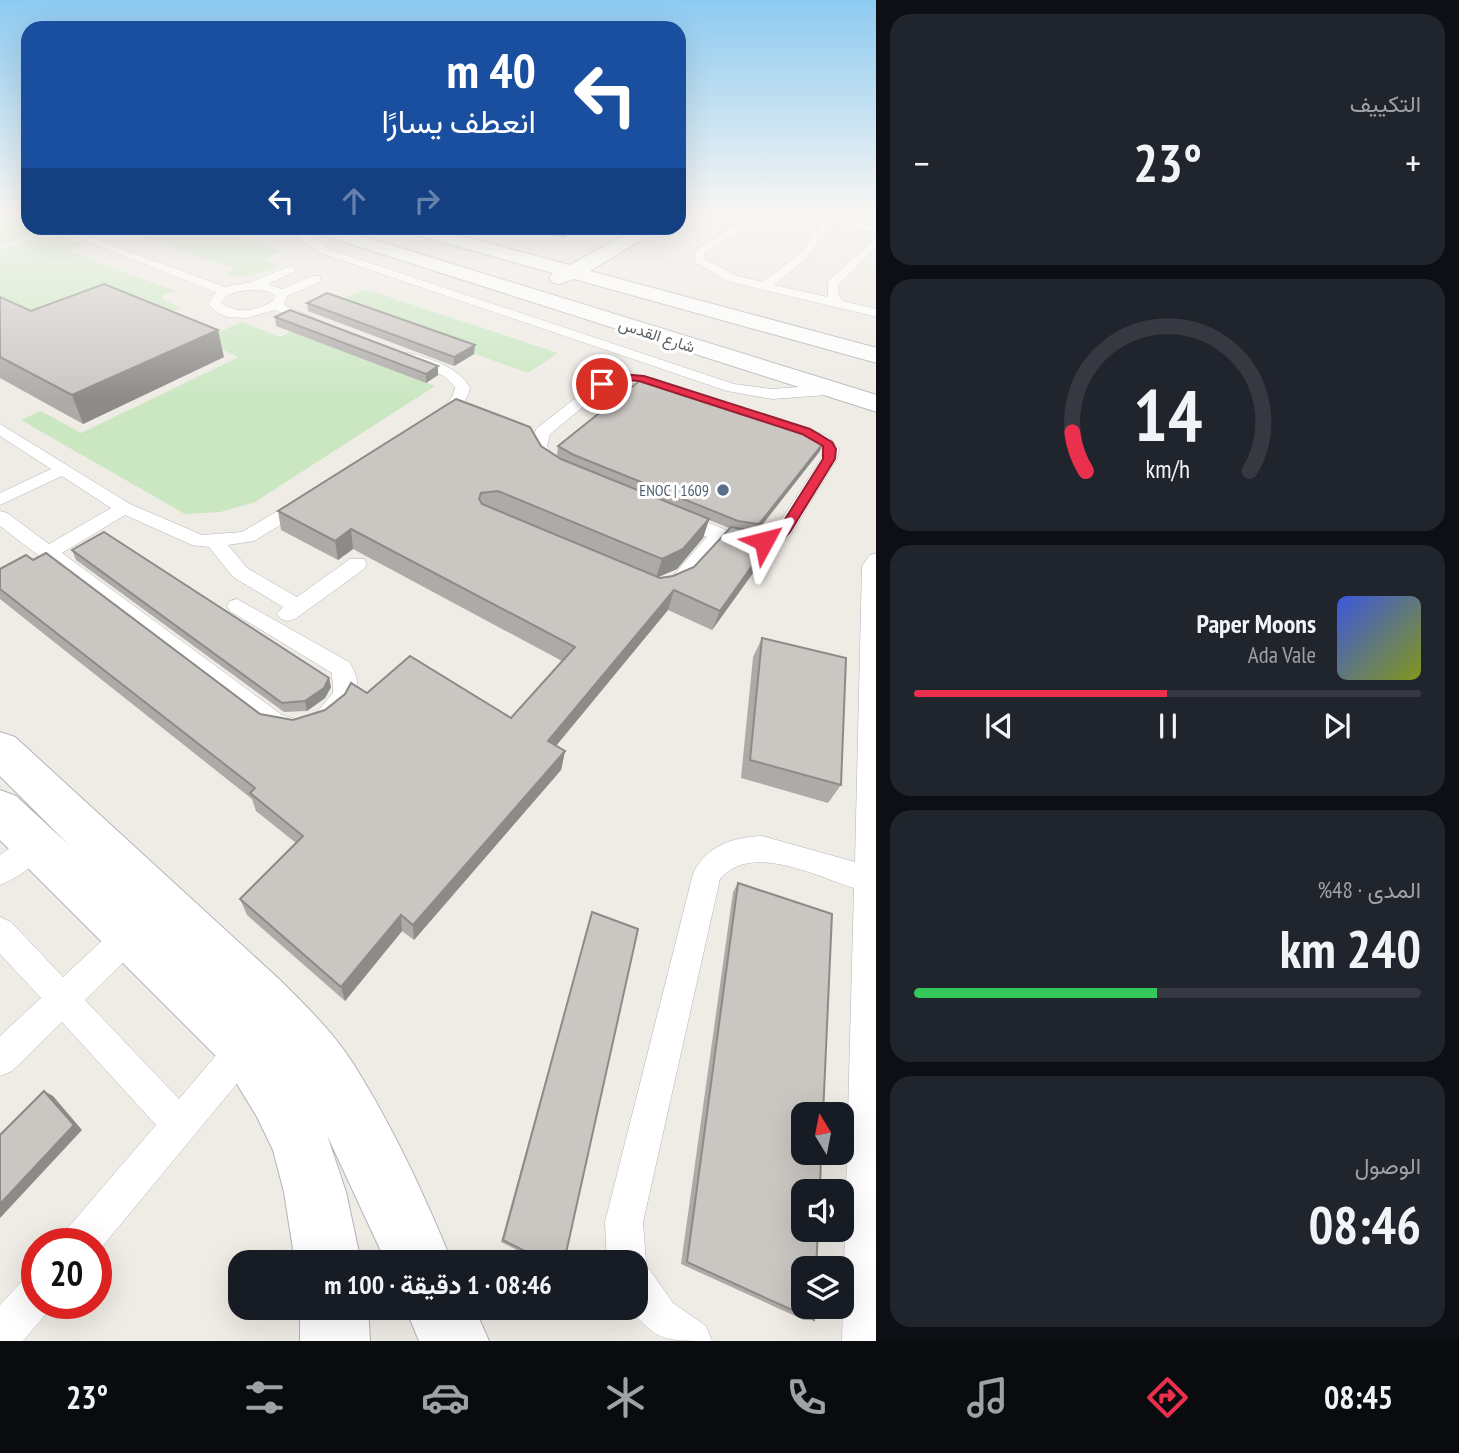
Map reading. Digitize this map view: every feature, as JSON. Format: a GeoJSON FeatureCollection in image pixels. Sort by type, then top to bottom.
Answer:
{"type":"FeatureCollection","features":[{"type":"Feature","properties":{"kind":"main road","name":"شارع القدس"},"geometry":{"type":"LineString","coordinates":[[420,275],[876,404]]}},
{"type":"Feature","properties":{"kind":"main road"},"geometry":{"type":"LineString","coordinates":[[518,275],[549,281],[565,275]]}},
{"type":"Feature","properties":{"kind":"main road","name":"شارع القدس"},"geometry":{"type":"LineString","coordinates":[[581,275],[876,356]]}},
{"type":"Feature","properties":{"kind":"main road"},"geometry":{"type":"LineString","coordinates":[[678,275],[738,319]]}},
{"type":"Feature","properties":{"kind":"main road"},"geometry":{"type":"LineString","coordinates":[[0,749],[298,1038],[333,1084],[394,1204],[414,1250]]}},
{"type":"Feature","properties":{"kind":"main road"},"geometry":{"type":"LineString","coordinates":[[12,842],[130,935],[246,1046],[277,1093],[303,1149],[318,1200],[326,1250]]}},
{"type":"Feature","properties":{"kind":"main road"},"geometry":{"type":"LineString","coordinates":[[334,1320],[335,1341]]}},
{"type":"Feature","properties":{"kind":"main road"},"geometry":{"type":"LineString","coordinates":[[444,1320],[453,1341]]}},
{"type":"Feature","properties":{"kind":"lane"},"geometry":{"type":"LineString","coordinates":[[181,275],[225,291]]}},
{"type":"Feature","properties":{"kind":"lane"},"geometry":{"type":"LineString","coordinates":[[279,275],[253,286],[225,291],[218,295],[214,304],[224,311],[256,313],[316,279]]}},
{"type":"Feature","properties":{"kind":"lane"},"geometry":{"type":"LineString","coordinates":[[394,275],[732,388],[772,394]]}},
{"type":"Feature","properties":{"kind":"lane"},"geometry":{"type":"LineString","coordinates":[[724,275],[876,313]]}},
{"type":"Feature","properties":{"kind":"lane"},"geometry":{"type":"LineString","coordinates":[[764,286],[779,275]]}},
{"type":"Feature","properties":{"kind":"lane"},"geometry":{"type":"LineString","coordinates":[[838,303],[833,296],[832,284],[841,275]]}},
{"type":"Feature","properties":{"kind":"lane"},"geometry":{"type":"LineString","coordinates":[[253,286],[271,288],[278,300],[324,325]]}},
{"type":"Feature","properties":{"kind":"lane"},"geometry":{"type":"LineString","coordinates":[[593,343],[605,358],[613,378]]}},
{"type":"Feature","properties":{"kind":"lane"},"geometry":{"type":"LineString","coordinates":[[398,352],[447,371],[462,385],[464,393],[461,401],[419,430]]}},
{"type":"Feature","properties":{"kind":"lane"},"geometry":{"type":"LineString","coordinates":[[613,378],[640,378],[725,406],[815,435],[828,444],[831,454],[781,535],[753,542],[719,535],[554,466],[538,446],[542,432],[613,378]]}},
{"type":"Feature","properties":{"kind":"lane"},"geometry":{"type":"LineString","coordinates":[[725,406],[772,394],[827,390]]}},
{"type":"Feature","properties":{"kind":"lane"},"geometry":{"type":"LineString","coordinates":[[0,429],[124,508],[188,538],[216,541],[247,537],[318,495]]}},
{"type":"Feature","properties":{"kind":"lane"},"geometry":{"type":"LineString","coordinates":[[0,500],[64,469]]}},
{"type":"Feature","properties":{"kind":"lane"},"geometry":{"type":"LineString","coordinates":[[48,553],[124,508]]}},
{"type":"Feature","properties":{"kind":"lane"},"geometry":{"type":"LineString","coordinates":[[0,517],[275,723],[294,728],[314,723],[340,703],[346,694],[346,676],[341,668],[237,606]]}},
{"type":"Feature","properties":{"kind":"lane"},"geometry":{"type":"LineString","coordinates":[[646,584],[664,589],[678,583],[719,535]]}},
{"type":"Feature","properties":{"kind":"lane"},"geometry":{"type":"LineString","coordinates":[[216,541],[221,553],[239,573],[298,606]]}},
{"type":"Feature","properties":{"kind":"lane"},"geometry":{"type":"LineString","coordinates":[[863,1341],[873,881],[872,566],[876,559]]}},
{"type":"Feature","properties":{"kind":"lane"},"geometry":{"type":"LineString","coordinates":[[271,626],[357,564]]}},
{"type":"Feature","properties":{"kind":"lane"},"geometry":{"type":"LineString","coordinates":[[626,1250],[624,1222],[707,874],[726,854],[743,848],[762,848],[873,881]]}},
{"type":"Feature","properties":{"kind":"lane"},"geometry":{"type":"LineString","coordinates":[[0,932],[181,1126]]}},
{"type":"Feature","properties":{"kind":"lane"},"geometry":{"type":"LineString","coordinates":[[0,1059],[130,935]]}},
{"type":"Feature","properties":{"kind":"lane"},"geometry":{"type":"LineString","coordinates":[[94,1228],[246,1046]]}},
{"type":"Feature","properties":{"kind":"lane"},"geometry":{"type":"LineString","coordinates":[[648,1301],[659,1317],[691,1341]]}},
{"type":"Feature","properties":{"kind":"lane"},"geometry":{"type":"LineString","coordinates":[[0,1336],[21,1312]]}},
{"type":"Feature","properties":{"kind":"green space"},"geometry":{"type":"Polygon","coordinates":[[[0,275],[132,275],[175,291],[163,295],[162,299],[181,308],[145,324],[0,317],[0,275]]]}},
{"type":"Feature","properties":{"kind":"green space"},"geometry":{"type":"Polygon","coordinates":[[[228,275],[254,275],[240,277],[228,275]]]}},
{"type":"Feature","properties":{"kind":"green space"},"geometry":{"type":"Polygon","coordinates":[[[365,289],[558,353],[528,373],[333,303],[365,289]]]}},
{"type":"Feature","properties":{"kind":"green space"},"geometry":{"type":"Polygon","coordinates":[[[242,322],[280,337],[292,331],[435,386],[255,502],[220,512],[185,514],[21,420],[41,411],[81,433],[239,357],[201,340],[242,322]]]}},
{"type":"Feature","properties":{"kind":"building"},"geometry":{"type":"Polygon","coordinates":[[[104,284],[218,330],[72,395],[0,357],[0,297],[31,311],[104,284]]]}},
{"type":"Feature","properties":{"kind":"building"},"geometry":{"type":"Polygon","coordinates":[[[327,293],[475,345],[454,357],[307,303],[327,293]]]}},
{"type":"Feature","properties":{"kind":"building"},"geometry":{"type":"Polygon","coordinates":[[[290,310],[438,366],[426,374],[275,317],[290,310]]]}},
{"type":"Feature","properties":{"kind":"building","name":"ENOC | 1609"},"geometry":{"type":"Polygon","coordinates":[[[643,378],[803,428],[818,435],[824,442],[757,524],[738,521],[574,455],[558,446],[643,378]]]}},
{"type":"Feature","properties":{"kind":"building"},"geometry":{"type":"Polygon","coordinates":[[[456,399],[530,427],[541,446],[561,459],[709,519],[683,549],[662,559],[498,491],[481,493],[479,499],[482,504],[660,578],[694,567],[731,527],[774,535],[720,611],[674,590],[548,741],[565,751],[413,925],[401,915],[341,987],[240,899],[303,836],[250,793],[255,788],[0,589],[0,569],[26,555],[33,560],[46,553],[260,714],[293,720],[325,710],[345,694],[351,683],[367,693],[410,656],[511,718],[575,647],[351,529],[335,541],[278,511],[456,399]]]}},
{"type":"Feature","properties":{"kind":"building"},"geometry":{"type":"Polygon","coordinates":[[[104,532],[329,678],[324,688],[305,701],[282,703],[72,550],[104,532]]]}},
{"type":"Feature","properties":{"kind":"building"},"geometry":{"type":"Polygon","coordinates":[[[762,638],[846,658],[841,785],[750,760],[762,638]]]}},
{"type":"Feature","properties":{"kind":"building"},"geometry":{"type":"Polygon","coordinates":[[[738,883],[832,914],[824,1102],[791,1102],[791,1166],[821,1166],[820,1179],[791,1179],[791,1242],[817,1242],[817,1256],[791,1256],[791,1309],[687,1262],[738,883]]]}},
{"type":"Feature","properties":{"kind":"building"},"geometry":{"type":"Polygon","coordinates":[[[592,912],[638,929],[567,1250],[523,1250],[503,1240],[592,912]]]}},
{"type":"Feature","properties":{"kind":"building"},"geometry":{"type":"Polygon","coordinates":[[[44,1091],[74,1125],[0,1204],[0,1135],[44,1091]]]}},
{"type":"Feature","properties":{"kind":"place","name":"ENOC | 1609"},"geometry":{"type":"Point","coordinates":[723,490]}},
{"type":"Feature","properties":{"kind":"route"},"geometry":{"type":"LineString","coordinates":[[602,384],[613,378],[640,378],[815,435],[828,444],[831,449],[829,459],[785,529],[781,535],[764,541]]}}]}
